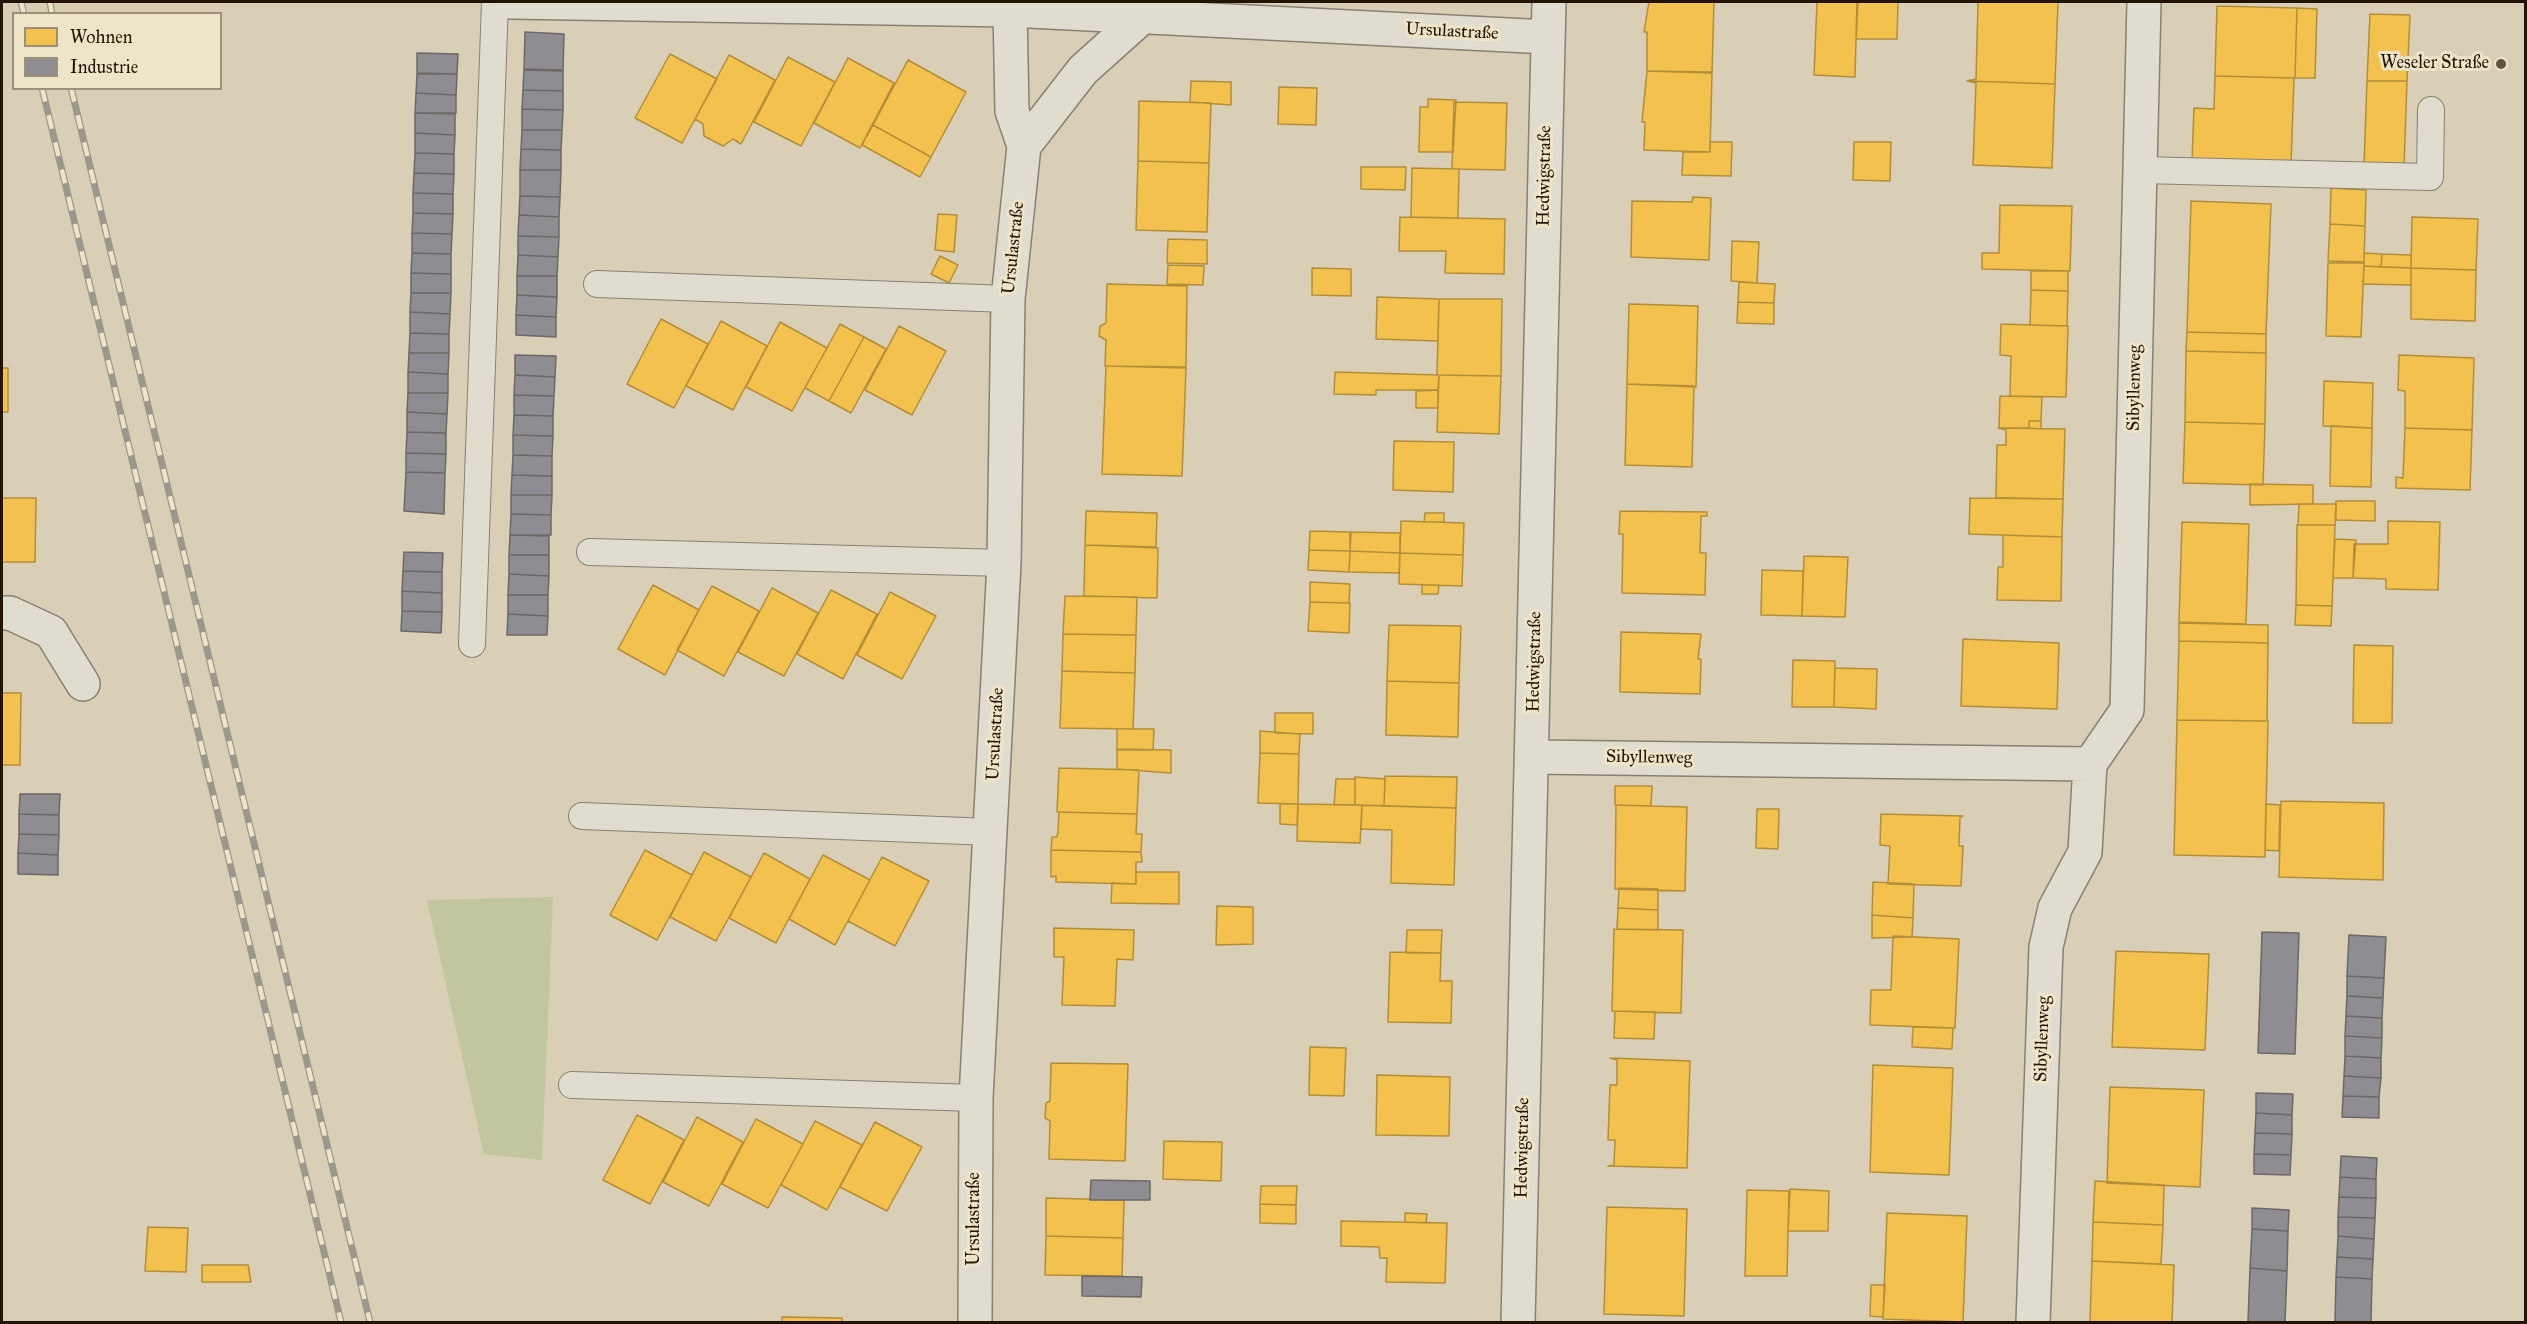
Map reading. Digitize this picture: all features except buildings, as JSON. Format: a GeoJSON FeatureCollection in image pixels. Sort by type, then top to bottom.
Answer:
{"type":"FeatureCollection","features":[{"type":"Feature","properties":{"kind":"street","name":"Ursulastraße"},"geometry":{"type":"LineString","coordinates":[[510,2],[1010,10],[1548,37]]}},
{"type":"Feature","properties":{"kind":"street","name":"Hedwigstraße"},"geometry":{"type":"LineString","coordinates":[[1518,1323],[1549,2]]}},
{"type":"Feature","properties":{"kind":"street","name":"Sibyllenweg"},"geometry":{"type":"LineString","coordinates":[[2033,1323],[2046,947],[2055,908],[2085,852],[2090,764],[2127,710],[2145,2]]}},
{"type":"Feature","properties":{"kind":"street","name":"Ursulastraße"},"geometry":{"type":"LineString","coordinates":[[975,1323],[976,1098],[1004,563],[1008,299],[1024,146],[1012,111],[1010,10]]}},
{"type":"Feature","properties":{"kind":"street"},"geometry":{"type":"LineString","coordinates":[[1024,146],[1083,70],[1141,18]]}},
{"type":"Feature","properties":{"kind":"street"},"geometry":{"type":"LineString","coordinates":[[2,613],[10,613],[51,632],[83,684]]}},
{"type":"Feature","properties":{"kind":"street","name":"Sibyllenweg"},"geometry":{"type":"LineString","coordinates":[[1533,757],[2090,764]]}},
{"type":"Feature","properties":{"kind":"lane"},"geometry":{"type":"LineString","coordinates":[[472,644],[495,2]]}},
{"type":"Feature","properties":{"kind":"lane"},"geometry":{"type":"LineString","coordinates":[[2140,170],[2430,177],[2432,110]]}},
{"type":"Feature","properties":{"kind":"lane"},"geometry":{"type":"LineString","coordinates":[[597,284],[1008,299]]}},
{"type":"Feature","properties":{"kind":"lane"},"geometry":{"type":"LineString","coordinates":[[590,552],[1004,563]]}},
{"type":"Feature","properties":{"kind":"lane"},"geometry":{"type":"LineString","coordinates":[[582,816],[991,832]]}},
{"type":"Feature","properties":{"kind":"lane"},"geometry":{"type":"LineString","coordinates":[[572,1085],[976,1098]]}},
{"type":"Feature","properties":{"kind":"green space"},"geometry":{"type":"Polygon","coordinates":[[[553,897],[542,1160],[484,1154],[427,900],[553,897]]]}},
{"type":"Feature","properties":{"kind":"railway"},"geometry":{"type":"LineString","coordinates":[[21,2],[24,12]]}},
{"type":"Feature","properties":{"kind":"railway"},"geometry":{"type":"LineString","coordinates":[[50,2],[52,12]]}},
{"type":"Feature","properties":{"kind":"railway"},"geometry":{"type":"LineString","coordinates":[[42,90],[341,1322]]}},
{"type":"Feature","properties":{"kind":"railway"},"geometry":{"type":"LineString","coordinates":[[71,90],[370,1322]]}},
{"type":"Feature","properties":{"kind":"place","name":"Weseler Straße"},"geometry":{"type":"Point","coordinates":[2501,64]}}]}
